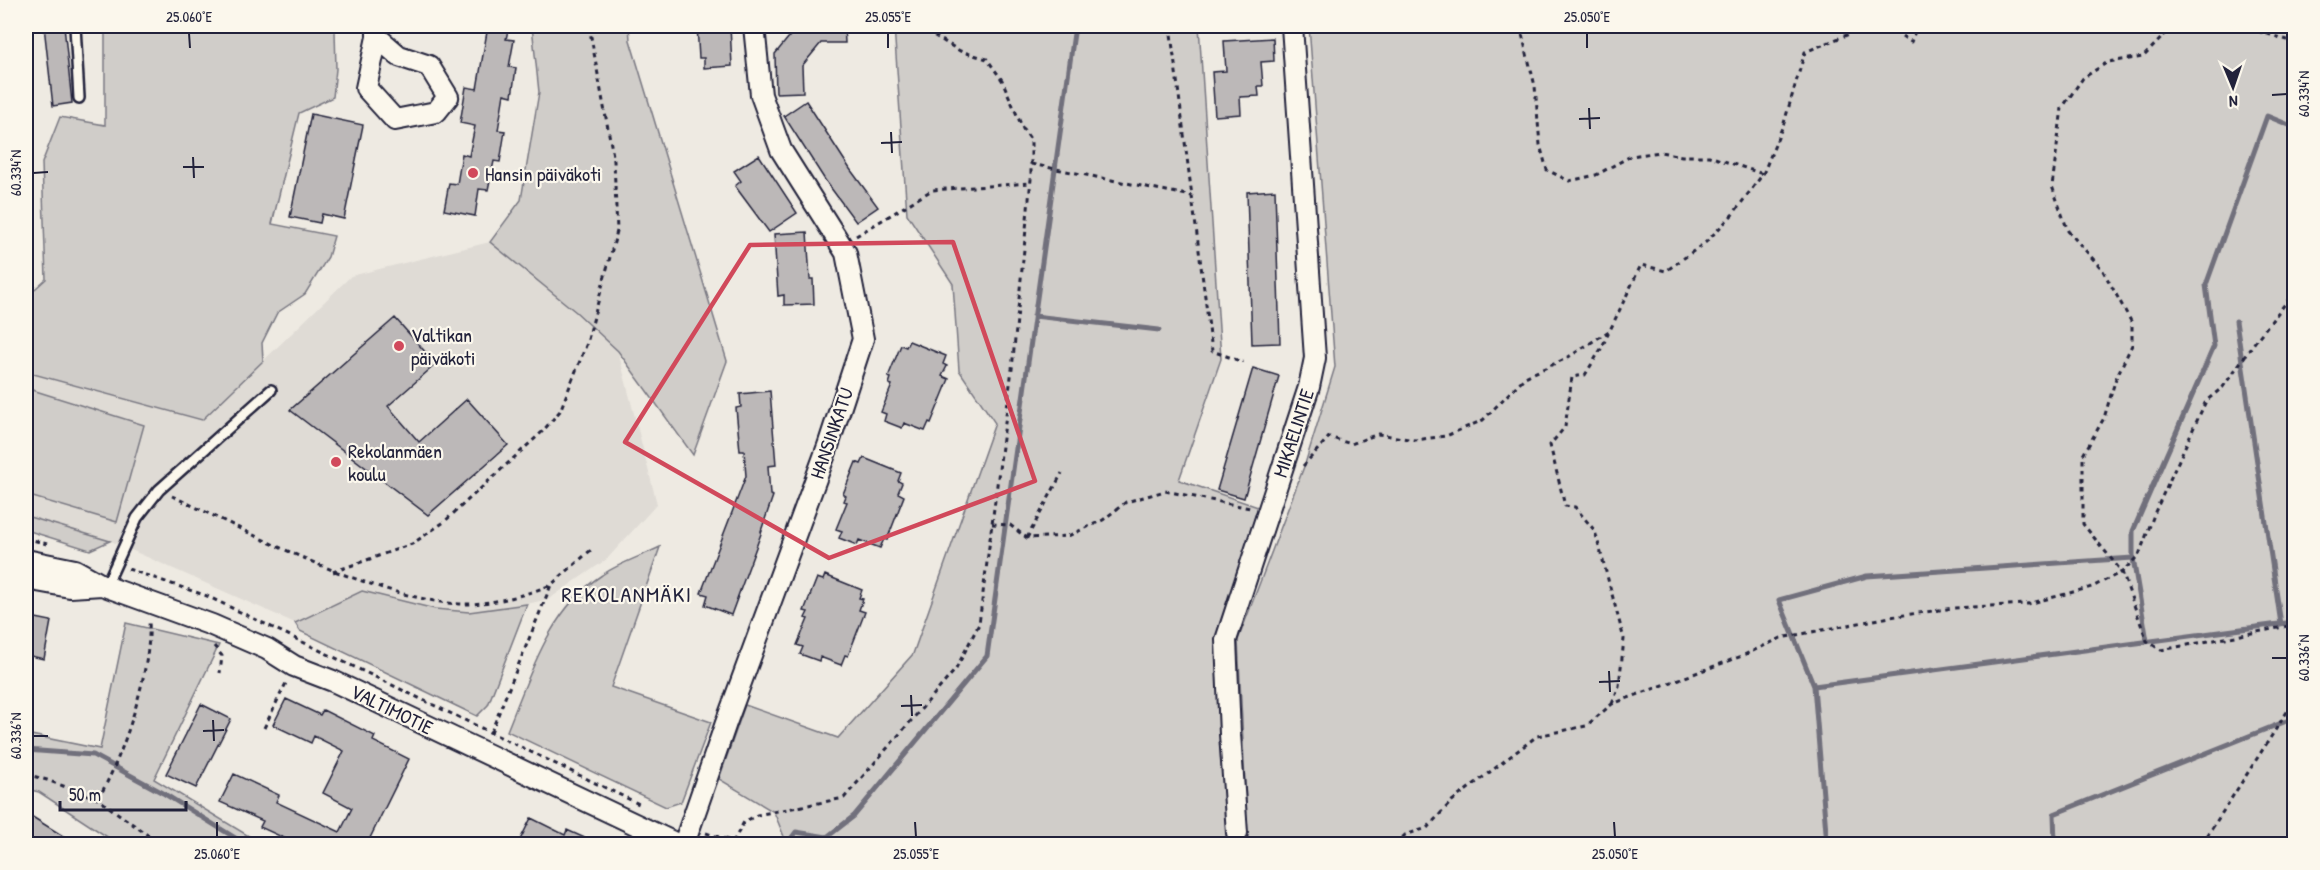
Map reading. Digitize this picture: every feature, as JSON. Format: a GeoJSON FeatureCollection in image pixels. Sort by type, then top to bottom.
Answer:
{"type":"FeatureCollection","features":[{"type":"Feature","properties":{"kind":"street","name":"HANSINKATU"},"geometry":{"type":"LineString","coordinates":[[684,844],[828,446],[863,339],[846,253],[781,150],[761,95],[754,26]]}},
{"type":"Feature","properties":{"kind":"street","name":"MIKAELINTIE"},"geometry":{"type":"LineString","coordinates":[[1238,833],[1230,734],[1226,640],[1309,387],[1314,358],[1292,26]]}},
{"type":"Feature","properties":{"kind":"street"},"geometry":{"type":"LineString","coordinates":[[377,31],[399,56],[429,66],[448,96],[436,112],[395,120],[366,87],[377,31]]}},
{"type":"Feature","properties":{"kind":"street","name":"VALTIMOTIE"},"geometry":{"type":"LineString","coordinates":[[26,560],[75,570],[104,586],[162,605],[245,639],[267,649],[294,666],[333,681],[677,844]]}},
{"type":"Feature","properties":{"kind":"street","name":"VALTIMOTIE"},"geometry":{"type":"LineString","coordinates":[[26,579],[70,587],[104,586]]}},
{"type":"Feature","properties":{"kind":"lane"},"geometry":{"type":"LineString","coordinates":[[75,26],[79,98]]}},
{"type":"Feature","properties":{"kind":"lane"},"geometry":{"type":"LineString","coordinates":[[104,586],[137,518],[159,490],[271,390]]}},
{"type":"Feature","properties":{"kind":"path"},"geometry":{"type":"LineString","coordinates":[[333,572],[412,544],[444,522],[542,432],[560,411],[587,343],[617,231],[614,161],[589,26]]}},
{"type":"Feature","properties":{"kind":"path"},"geometry":{"type":"LineString","coordinates":[[733,842],[744,822],[757,815],[844,798],[956,669],[979,624],[1012,369],[1030,183],[1031,140],[1023,129],[1002,80],[987,59],[960,51],[928,32],[924,26]]}},
{"type":"Feature","properties":{"kind":"path"},"geometry":{"type":"LineString","coordinates":[[1170,26],[1212,351],[1243,362]]}},
{"type":"Feature","properties":{"kind":"path"},"geometry":{"type":"LineString","coordinates":[[1520,26],[1535,86],[1540,146],[1547,170],[1569,181],[1596,175],[1630,156],[1660,152],[1682,156],[1709,156],[1764,174]]}},
{"type":"Feature","properties":{"kind":"path"},"geometry":{"type":"LineString","coordinates":[[1612,704],[1618,686],[1624,639],[1594,531],[1575,507],[1565,506],[1550,445],[1565,427],[1572,377],[1585,375],[1611,330],[1641,265],[1666,271],[1706,242],[1733,214],[1764,174],[1784,123],[1805,52],[1854,32],[1861,26]]}},
{"type":"Feature","properties":{"kind":"path"},"geometry":{"type":"LineString","coordinates":[[1887,26],[1911,42],[1917,26]]}},
{"type":"Feature","properties":{"kind":"path"},"geometry":{"type":"LineString","coordinates":[[2173,26],[2143,57],[2108,62],[2083,78],[2062,108],[2052,186],[2068,231],[2102,269],[2132,323],[2132,345],[2116,378],[2104,418],[2083,455],[2083,524],[2122,572],[2147,641],[2161,650],[2295,625]]}},
{"type":"Feature","properties":{"kind":"path"},"geometry":{"type":"LineString","coordinates":[[2241,26],[2295,42]]}},
{"type":"Feature","properties":{"kind":"path"},"geometry":{"type":"LineString","coordinates":[[1031,164],[1192,196]]}},
{"type":"Feature","properties":{"kind":"path"},"geometry":{"type":"LineString","coordinates":[[841,244],[932,190],[1030,183]]}},
{"type":"Feature","properties":{"kind":"path"},"geometry":{"type":"LineString","coordinates":[[1396,844],[1405,835],[1427,828],[1452,801],[1537,736],[1586,726],[1612,704],[1742,656],[1781,638],[1890,617],[1954,608],[2028,604],[2092,587],[2122,572],[2139,555],[2155,512],[2206,401],[2223,387],[2257,339],[2289,299],[2295,295]]}},
{"type":"Feature","properties":{"kind":"path"},"geometry":{"type":"LineString","coordinates":[[1299,471],[1329,437],[1351,444],[1378,434],[1415,440],[1446,436],[1483,420],[1526,376],[1567,358],[1611,330]]}},
{"type":"Feature","properties":{"kind":"path"},"geometry":{"type":"LineString","coordinates":[[1028,538],[1062,473]]}},
{"type":"Feature","properties":{"kind":"path"},"geometry":{"type":"LineString","coordinates":[[159,490],[333,572],[362,583],[433,602],[471,604],[516,598],[551,585],[591,550]]}},
{"type":"Feature","properties":{"kind":"path"},"geometry":{"type":"LineString","coordinates":[[991,524],[1010,525],[1028,538],[1068,536],[1103,520],[1126,502],[1144,495],[1165,491],[1267,510]]}},
{"type":"Feature","properties":{"kind":"path"},"geometry":{"type":"LineString","coordinates":[[482,753],[551,585]]}},
{"type":"Feature","properties":{"kind":"path"},"geometry":{"type":"LineString","coordinates":[[98,799],[111,777],[146,665],[150,639],[148,614]]}},
{"type":"Feature","properties":{"kind":"path"},"geometry":{"type":"LineString","coordinates":[[264,728],[290,674]]}},
{"type":"Feature","properties":{"kind":"path"},"geometry":{"type":"LineString","coordinates":[[2202,844],[2295,701]]}},
{"type":"Feature","properties":{"kind":"path"},"geometry":{"type":"LineString","coordinates":[[26,774],[98,799],[160,844]]}},
{"type":"Feature","properties":{"kind":"path"},"geometry":{"type":"LineString","coordinates":[[720,844],[722,840]]}},
{"type":"Feature","properties":{"kind":"highlighted area"},"geometry":{"type":"Polygon","coordinates":[[[953,242],[1035,481],[829,558],[625,442],[750,245],[953,242]]]}},
{"type":"Feature","properties":{"kind":"shaded area"},"geometry":{"type":"Polygon","coordinates":[[[105,26],[342,26],[335,31],[336,69],[333,97],[299,113],[272,224],[334,236],[328,257],[305,294],[277,313],[262,343],[263,361],[202,420],[26,372],[26,297],[46,279],[42,163],[60,117],[105,125],[105,26]]]}},
{"type":"Feature","properties":{"kind":"shaded area"},"geometry":{"type":"Polygon","coordinates":[[[532,26],[629,26],[630,40],[727,361],[693,455],[618,351],[576,312],[490,242],[521,200],[539,92],[532,26]]]}},
{"type":"Feature","properties":{"kind":"shaded area"},"geometry":{"type":"Polygon","coordinates":[[[894,26],[1199,26],[1221,359],[1179,480],[1258,507],[1217,643],[1230,844],[787,844],[774,812],[719,779],[745,705],[838,738],[913,654],[995,423],[959,370],[953,284],[907,214],[894,26]]]}},
{"type":"Feature","properties":{"kind":"shaded area"},"geometry":{"type":"Polygon","coordinates":[[[1309,26],[2294,26],[2294,844],[1248,844],[1238,640],[1305,464],[1335,367],[1309,26]]]}},
{"type":"Feature","properties":{"kind":"shaded area","name":"Rekolanmäen koulu"},"geometry":{"type":"Polygon","coordinates":[[[490,242],[576,312],[618,351],[657,504],[607,559],[549,599],[509,608],[469,612],[435,609],[362,591],[295,623],[111,541],[26,516],[26,372],[202,420],[351,276],[490,242]]]}},
{"type":"Feature","properties":{"kind":"shaded area"},"geometry":{"type":"Polygon","coordinates":[[[26,388],[144,425],[117,522],[26,495],[26,388]]]}},
{"type":"Feature","properties":{"kind":"shaded area"},"geometry":{"type":"Polygon","coordinates":[[[26,516],[110,541],[90,550],[26,530],[26,516]]]}},
{"type":"Feature","properties":{"kind":"shaded area"},"geometry":{"type":"Polygon","coordinates":[[[660,547],[611,687],[711,722],[681,802],[666,807],[507,731],[543,645],[568,606],[602,575],[660,547]]]}},
{"type":"Feature","properties":{"kind":"shaded area"},"geometry":{"type":"Polygon","coordinates":[[[362,591],[435,609],[469,612],[527,604],[488,705],[477,716],[300,631],[295,623],[362,591]]]}},
{"type":"Feature","properties":{"kind":"shaded area"},"geometry":{"type":"Polygon","coordinates":[[[126,623],[219,645],[154,779],[262,844],[118,844],[39,792],[26,789],[26,734],[100,749],[126,623]]]}},
{"type":"Feature","properties":{"kind":"building"},"geometry":{"type":"Polygon","coordinates":[[[44,26],[64,26],[72,103],[53,106],[44,26]]]}},
{"type":"Feature","properties":{"kind":"building"},"geometry":{"type":"Polygon","coordinates":[[[488,26],[509,26],[506,39],[514,40],[509,67],[516,68],[512,96],[504,94],[498,130],[505,131],[500,162],[494,161],[488,190],[479,189],[475,216],[444,210],[449,183],[457,184],[462,154],[469,156],[475,126],[460,123],[466,87],[477,89],[488,26]]]}},
{"type":"Feature","properties":{"kind":"building"},"geometry":{"type":"Polygon","coordinates":[[[697,26],[730,26],[732,66],[704,68],[704,58],[699,58],[697,26]]]}},
{"type":"Feature","properties":{"kind":"building"},"geometry":{"type":"Polygon","coordinates":[[[798,26],[844,26],[845,43],[821,43],[802,66],[803,92],[776,93],[775,54],[798,26]]]}},
{"type":"Feature","properties":{"kind":"building"},"geometry":{"type":"Polygon","coordinates":[[[1273,38],[1274,61],[1261,62],[1263,86],[1258,86],[1259,96],[1240,97],[1241,114],[1215,116],[1212,72],[1226,71],[1224,41],[1273,38]]]}},
{"type":"Feature","properties":{"kind":"building"},"geometry":{"type":"Polygon","coordinates":[[[806,101],[850,169],[878,207],[856,222],[825,180],[784,116],[806,101]]]}},
{"type":"Feature","properties":{"kind":"building"},"geometry":{"type":"Polygon","coordinates":[[[311,114],[363,125],[344,219],[322,214],[320,223],[290,217],[311,114]]]}},
{"type":"Feature","properties":{"kind":"building"},"geometry":{"type":"Polygon","coordinates":[[[759,155],[797,213],[769,232],[735,186],[741,181],[734,171],[759,155]]]}},
{"type":"Feature","properties":{"kind":"building"},"geometry":{"type":"Polygon","coordinates":[[[1275,190],[1280,343],[1252,344],[1247,192],[1275,190]]]}},
{"type":"Feature","properties":{"kind":"building"},"geometry":{"type":"Polygon","coordinates":[[[807,232],[814,304],[784,305],[784,295],[778,296],[774,234],[807,232]]]}},
{"type":"Feature","properties":{"kind":"building"},"geometry":{"type":"Polygon","coordinates":[[[395,318],[436,364],[388,406],[419,442],[467,399],[508,445],[428,515],[290,410],[395,318]]]}},
{"type":"Feature","properties":{"kind":"building"},"geometry":{"type":"Polygon","coordinates":[[[909,341],[946,356],[943,364],[947,366],[942,376],[949,379],[931,423],[929,422],[925,431],[904,423],[902,428],[884,421],[886,414],[881,412],[892,385],[889,384],[891,378],[888,377],[901,345],[906,347],[909,341]]]}},
{"type":"Feature","properties":{"kind":"building"},"geometry":{"type":"Polygon","coordinates":[[[1253,368],[1279,376],[1244,498],[1217,490],[1253,368]]]}},
{"type":"Feature","properties":{"kind":"building"},"geometry":{"type":"Polygon","coordinates":[[[770,391],[776,465],[768,466],[770,495],[773,496],[731,615],[705,605],[708,595],[701,593],[746,476],[744,451],[740,451],[736,408],[741,407],[740,394],[770,391]]]}},
{"type":"Feature","properties":{"kind":"building"},"geometry":{"type":"Polygon","coordinates":[[[864,458],[901,473],[898,481],[902,483],[898,493],[904,496],[887,540],[884,539],[880,548],[859,540],[857,545],[839,538],[842,531],[836,529],[847,502],[844,501],[846,496],[843,494],[856,462],[861,464],[864,458]]]}},
{"type":"Feature","properties":{"kind":"building"},"geometry":{"type":"Polygon","coordinates":[[[825,575],[862,590],[859,598],[863,599],[859,610],[865,612],[848,656],[845,655],[841,665],[820,657],[819,661],[800,654],[803,647],[797,645],[808,619],[805,618],[808,612],[804,611],[817,578],[823,580],[825,575]]]}},
{"type":"Feature","properties":{"kind":"building"},"geometry":{"type":"Polygon","coordinates":[[[26,616],[51,621],[44,659],[26,655],[26,616]]]}},
{"type":"Feature","properties":{"kind":"building"},"geometry":{"type":"Polygon","coordinates":[[[286,699],[320,715],[323,710],[375,736],[373,741],[409,759],[367,844],[297,844],[260,827],[263,821],[220,802],[234,774],[279,795],[276,802],[340,832],[352,808],[323,793],[344,751],[314,736],[311,743],[273,725],[286,699]]]}},
{"type":"Feature","properties":{"kind":"building"},"geometry":{"type":"Polygon","coordinates":[[[201,704],[231,719],[196,788],[166,774],[201,704]]]}},
{"type":"Feature","properties":{"kind":"building"},"geometry":{"type":"Polygon","coordinates":[[[26,813],[76,844],[26,844],[26,813]]]}},
{"type":"Feature","properties":{"kind":"building"},"geometry":{"type":"Polygon","coordinates":[[[531,818],[565,835],[567,830],[598,844],[518,844],[531,818]]]}},
{"type":"Feature","properties":{"kind":"waterway"},"geometry":{"type":"LineString","coordinates":[[787,844],[796,832],[827,837],[854,816],[987,656],[1075,26]]}},
{"type":"Feature","properties":{"kind":"waterway"},"geometry":{"type":"LineString","coordinates":[[2147,641],[2133,558],[2133,531],[2214,346],[2206,285],[2267,116],[2294,127]]}},
{"type":"Feature","properties":{"kind":"waterway"},"geometry":{"type":"LineString","coordinates":[[1034,316],[1159,330]]}},
{"type":"Feature","properties":{"kind":"waterway"},"geometry":{"type":"LineString","coordinates":[[2236,321],[2281,624]]}},
{"type":"Feature","properties":{"kind":"waterway"},"geometry":{"type":"LineString","coordinates":[[1814,686],[1779,600],[1867,576],[2133,558]]}},
{"type":"Feature","properties":{"kind":"waterway"},"geometry":{"type":"LineString","coordinates":[[1827,844],[1814,686],[2294,622]]}},
{"type":"Feature","properties":{"kind":"waterway"},"geometry":{"type":"LineString","coordinates":[[2055,844],[2054,814],[2294,718]]}},
{"type":"Feature","properties":{"kind":"waterway"},"geometry":{"type":"LineString","coordinates":[[26,750],[93,755],[163,793],[245,844]]}},
{"type":"Feature","properties":{"kind":"place","name":"Hansin päiväkoti"},"geometry":{"type":"Point","coordinates":[473,173]}},
{"type":"Feature","properties":{"kind":"place","name":"Valtikan päiväkoti"},"geometry":{"type":"Point","coordinates":[399,346]}},
{"type":"Feature","properties":{"kind":"place","name":"Rekolanmäen koulu"},"geometry":{"type":"Point","coordinates":[336,462]}},
{"type":"Feature","properties":{"kind":"district","name":"REKOLANMÄKI"},"geometry":{"type":"Point","coordinates":[627,594]}}]}
